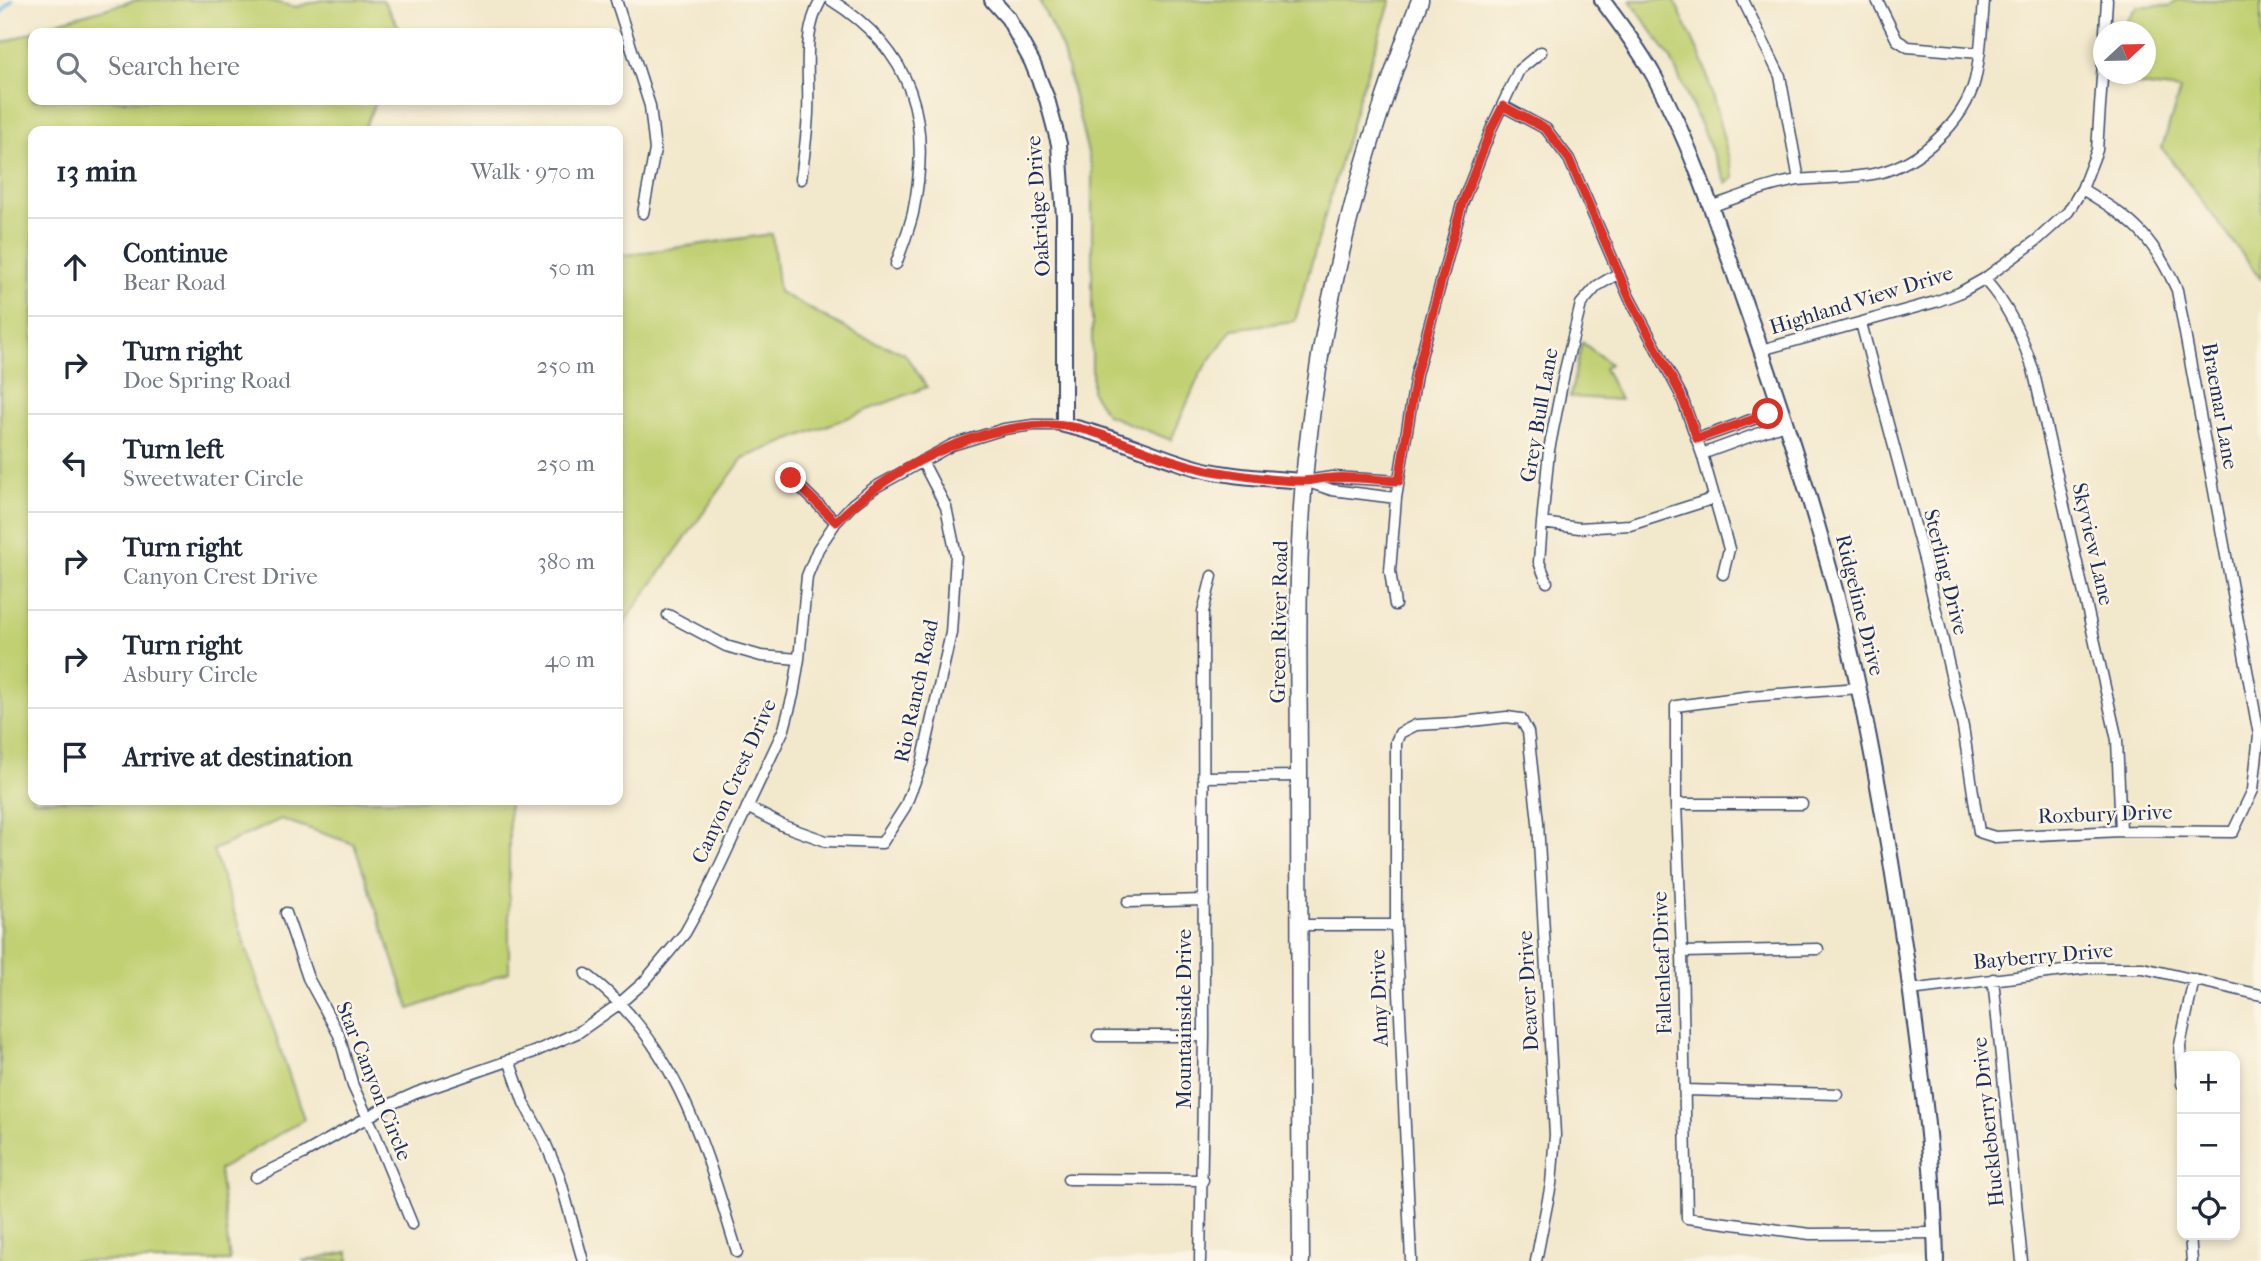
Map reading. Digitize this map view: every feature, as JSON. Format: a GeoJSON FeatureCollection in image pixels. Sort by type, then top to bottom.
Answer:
{"type":"FeatureCollection","features":[{"type":"Feature","properties":{"kind":"main road","name":"Green River Road"},"geometry":{"type":"LineString","coordinates":[[1301,1261],[1298,613],[1304,481],[1322,347],[1343,247],[1373,134],[1420,0]]}},
{"type":"Feature","properties":{"kind":"street"},"geometry":{"type":"LineString","coordinates":[[616,0],[650,106],[655,150],[643,213]]}},
{"type":"Feature","properties":{"kind":"street"},"geometry":{"type":"LineString","coordinates":[[802,178],[808,113],[808,43],[814,12],[821,0]]}},
{"type":"Feature","properties":{"kind":"street"},"geometry":{"type":"LineString","coordinates":[[831,0],[855,15],[885,45],[906,77],[919,117],[920,158],[912,213],[896,264]]}},
{"type":"Feature","properties":{"kind":"street","name":"Oakridge Drive"},"geometry":{"type":"LineString","coordinates":[[992,0],[1008,18],[1032,62],[1048,99],[1059,144],[1064,216],[1064,425]]}},
{"type":"Feature","properties":{"kind":"street","name":"Ridgeline Drive"},"geometry":{"type":"LineString","coordinates":[[1602,0],[1631,38],[1674,116],[1710,207],[1784,416],[1822,541],[1859,688],[1885,826],[1928,1124],[1936,1261]]}},
{"type":"Feature","properties":{"kind":"street"},"geometry":{"type":"LineString","coordinates":[[1743,0],[1780,76],[1799,180]]}},
{"type":"Feature","properties":{"kind":"street"},"geometry":{"type":"LineString","coordinates":[[1877,0],[1897,40],[1908,47],[1980,53]]}},
{"type":"Feature","properties":{"kind":"street"},"geometry":{"type":"LineString","coordinates":[[1710,207],[1799,180],[1849,178],[1880,173],[1921,153],[1937,141],[1952,124],[1974,83],[1980,53],[1984,0]]}},
{"type":"Feature","properties":{"kind":"street"},"geometry":{"type":"LineString","coordinates":[[2106,21],[2107,0]]}},
{"type":"Feature","properties":{"kind":"street"},"geometry":{"type":"LineString","coordinates":[[1395,605],[1390,571],[1396,498],[1416,375],[1462,204],[1492,127],[1519,71],[1541,52]]}},
{"type":"Feature","properties":{"kind":"street","name":"Highland View Drive"},"geometry":{"type":"LineString","coordinates":[[1761,351],[1959,293],[1984,279],[2037,240],[2068,212],[2082,189],[2097,150],[2102,84]]}},
{"type":"Feature","properties":{"kind":"street"},"geometry":{"type":"LineString","coordinates":[[1503,106],[1546,129],[1569,159],[1629,297],[1681,395],[1702,454],[1728,549],[1723,574]]}},
{"type":"Feature","properties":{"kind":"street","name":"Braemar Lane"},"geometry":{"type":"LineString","coordinates":[[2082,189],[2122,214],[2141,230],[2164,260],[2180,300],[2259,735],[2253,790],[2234,832]]}},
{"type":"Feature","properties":{"kind":"street","name":"Grey Bull Lane"},"geometry":{"type":"LineString","coordinates":[[1547,582],[1539,562],[1542,523],[1549,450],[1564,374],[1581,304],[1597,286],[1619,273]]}},
{"type":"Feature","properties":{"kind":"street","name":"Skyview Lane"},"geometry":{"type":"LineString","coordinates":[[1984,279],[2001,298],[2018,327],[2033,369],[2118,740],[2121,831]]}},
{"type":"Feature","properties":{"kind":"street","name":"Sterling Drive"},"geometry":{"type":"LineString","coordinates":[[1861,323],[1928,575],[1963,727],[1979,832]]}},
{"type":"Feature","properties":{"kind":"street"},"geometry":{"type":"LineString","coordinates":[[1697,439],[1784,416]]}},
{"type":"Feature","properties":{"kind":"street"},"geometry":{"type":"LineString","coordinates":[[1702,454],[1784,416]]}},
{"type":"Feature","properties":{"kind":"street","name":"Canyon Crest Drive"},"geometry":{"type":"LineString","coordinates":[[256,1177],[416,1093],[534,1052],[579,1031],[619,1004],[650,975],[685,933],[706,895],[784,729],[799,659],[807,576],[818,549],[836,522],[874,488],[952,445],[995,432],[1034,425],[1064,425],[1128,443],[1192,467],[1304,481],[1332,490],[1396,498]]}},
{"type":"Feature","properties":{"kind":"street","name":"Rio Ranch Road"},"geometry":{"type":"LineString","coordinates":[[747,807],[784,826],[826,841],[882,842],[905,807],[922,763],[951,633],[956,555],[946,507],[922,461]]}},
{"type":"Feature","properties":{"kind":"street","name":"Canyon Crest Drive"},"geometry":{"type":"LineString","coordinates":[[1304,481],[1332,477],[1399,481]]}},
{"type":"Feature","properties":{"kind":"street"},"geometry":{"type":"LineString","coordinates":[[791,478],[836,522]]}},
{"type":"Feature","properties":{"kind":"street"},"geometry":{"type":"LineString","coordinates":[[1542,523],[1579,528],[1630,525],[1715,498]]}},
{"type":"Feature","properties":{"kind":"street","name":"Mountainside Drive"},"geometry":{"type":"LineString","coordinates":[[1200,1261],[1204,1036],[1203,612],[1212,576]]}},
{"type":"Feature","properties":{"kind":"street"},"geometry":{"type":"LineString","coordinates":[[668,615],[726,646],[761,656],[799,659]]}},
{"type":"Feature","properties":{"kind":"street","name":"Fallenleaf Drive"},"geometry":{"type":"LineString","coordinates":[[1859,688],[1752,696],[1676,706],[1676,804],[1687,1218],[1810,1234],[1936,1233]]}},
{"type":"Feature","properties":{"kind":"street","name":"Deaver Drive"},"geometry":{"type":"LineString","coordinates":[[1400,733],[1416,725],[1507,717],[1521,719],[1528,732],[1538,821],[1555,1135],[1551,1184],[1536,1261]]}},
{"type":"Feature","properties":{"kind":"street","name":"Amy Drive"},"geometry":{"type":"LineString","coordinates":[[1400,733],[1396,742],[1396,925],[1411,1261]]}},
{"type":"Feature","properties":{"kind":"street"},"geometry":{"type":"LineString","coordinates":[[1203,777],[1299,776]]}},
{"type":"Feature","properties":{"kind":"street"},"geometry":{"type":"LineString","coordinates":[[1676,804],[1802,804]]}},
{"type":"Feature","properties":{"kind":"street","name":"Roxbury Drive"},"geometry":{"type":"LineString","coordinates":[[1979,832],[1995,837],[2121,831],[2234,832]]}},
{"type":"Feature","properties":{"kind":"street"},"geometry":{"type":"LineString","coordinates":[[1128,902],[1204,900]]}},
{"type":"Feature","properties":{"kind":"street","name":"Star Canyon Circle"},"geometry":{"type":"LineString","coordinates":[[286,912],[308,978],[339,1035],[353,1087],[412,1224]]}},
{"type":"Feature","properties":{"kind":"street"},"geometry":{"type":"LineString","coordinates":[[1300,925],[1396,925]]}},
{"type":"Feature","properties":{"kind":"street"},"geometry":{"type":"LineString","coordinates":[[1682,952],[1818,949]]}},
{"type":"Feature","properties":{"kind":"street","name":"Bayberry Drive"},"geometry":{"type":"LineString","coordinates":[[1910,990],[2088,968],[2143,968],[2261,995]]}},
{"type":"Feature","properties":{"kind":"street"},"geometry":{"type":"LineString","coordinates":[[586,974],[604,988],[638,1023],[671,1072],[698,1129],[737,1252]]}},
{"type":"Feature","properties":{"kind":"street","name":"Huckleberry Drive"},"geometry":{"type":"LineString","coordinates":[[1993,979],[2022,1261]]}},
{"type":"Feature","properties":{"kind":"street"},"geometry":{"type":"LineString","coordinates":[[2180,1051],[2194,979]]}},
{"type":"Feature","properties":{"kind":"street"},"geometry":{"type":"LineString","coordinates":[[1098,1036],[1204,1036]]}},
{"type":"Feature","properties":{"kind":"street"},"geometry":{"type":"LineString","coordinates":[[509,1060],[524,1103],[559,1175],[583,1261]]}},
{"type":"Feature","properties":{"kind":"street"},"geometry":{"type":"LineString","coordinates":[[1685,1090],[1837,1094]]}},
{"type":"Feature","properties":{"kind":"street"},"geometry":{"type":"LineString","coordinates":[[1068,1179],[1203,1180]]}},
{"type":"Feature","properties":{"kind":"street"},"geometry":{"type":"LineString","coordinates":[[2190,1240],[2192,1261]]}},
{"type":"Feature","properties":{"kind":"green space"},"geometry":{"type":"Polygon","coordinates":[[[137,0],[266,0],[296,7],[322,0],[383,0],[399,28],[43,28],[137,0]]]}},
{"type":"Feature","properties":{"kind":"green space"},"geometry":{"type":"Polygon","coordinates":[[[1039,0],[1391,0],[1358,100],[1295,321],[1232,329],[1199,376],[1171,440],[1107,415],[1092,392],[1092,169],[1062,48],[1039,0]]]}},
{"type":"Feature","properties":{"kind":"green space"},"geometry":{"type":"Polygon","coordinates":[[[1630,0],[1674,0],[1704,64],[1734,178],[1726,183],[1671,59],[1630,0]]]}},
{"type":"Feature","properties":{"kind":"green space"},"geometry":{"type":"Polygon","coordinates":[[[2178,0],[2261,0],[2261,279],[2162,148],[2180,90],[2132,84],[2156,84],[2156,21],[2125,21],[2138,6],[2170,6],[2178,0]]]}},
{"type":"Feature","properties":{"kind":"green space"},"geometry":{"type":"Polygon","coordinates":[[[28,34],[28,105],[374,105],[365,126],[28,126],[28,805],[509,805],[509,972],[410,1009],[354,844],[281,819],[213,850],[304,1119],[219,1170],[230,1261],[0,1261],[0,44],[28,34]]]}},
{"type":"Feature","properties":{"kind":"green space"},"geometry":{"type":"Polygon","coordinates":[[[772,234],[779,292],[860,336],[904,353],[927,387],[743,458],[623,624],[623,255],[772,234]]]}},
{"type":"Feature","properties":{"kind":"green space"},"geometry":{"type":"Polygon","coordinates":[[[1582,342],[1610,364],[1604,368],[1620,400],[1570,397],[1582,342]]]}},
{"type":"Feature","properties":{"kind":"green space"},"geometry":{"type":"Polygon","coordinates":[[[348,1252],[349,1261],[302,1261],[348,1252]]]}},
{"type":"Feature","properties":{"kind":"waterway"},"geometry":{"type":"LineString","coordinates":[[0,14],[12,0]]}},
{"type":"Feature","properties":{"kind":"route"},"geometry":{"type":"LineString","coordinates":[[791,478],[836,522],[874,488],[952,445],[1004,429],[1064,425],[1128,443],[1189,466],[1213,471],[1304,481],[1332,477],[1399,481],[1416,375],[1462,204],[1503,106],[1546,129],[1569,159],[1629,297],[1681,395],[1697,439],[1768,414]]}}]}
